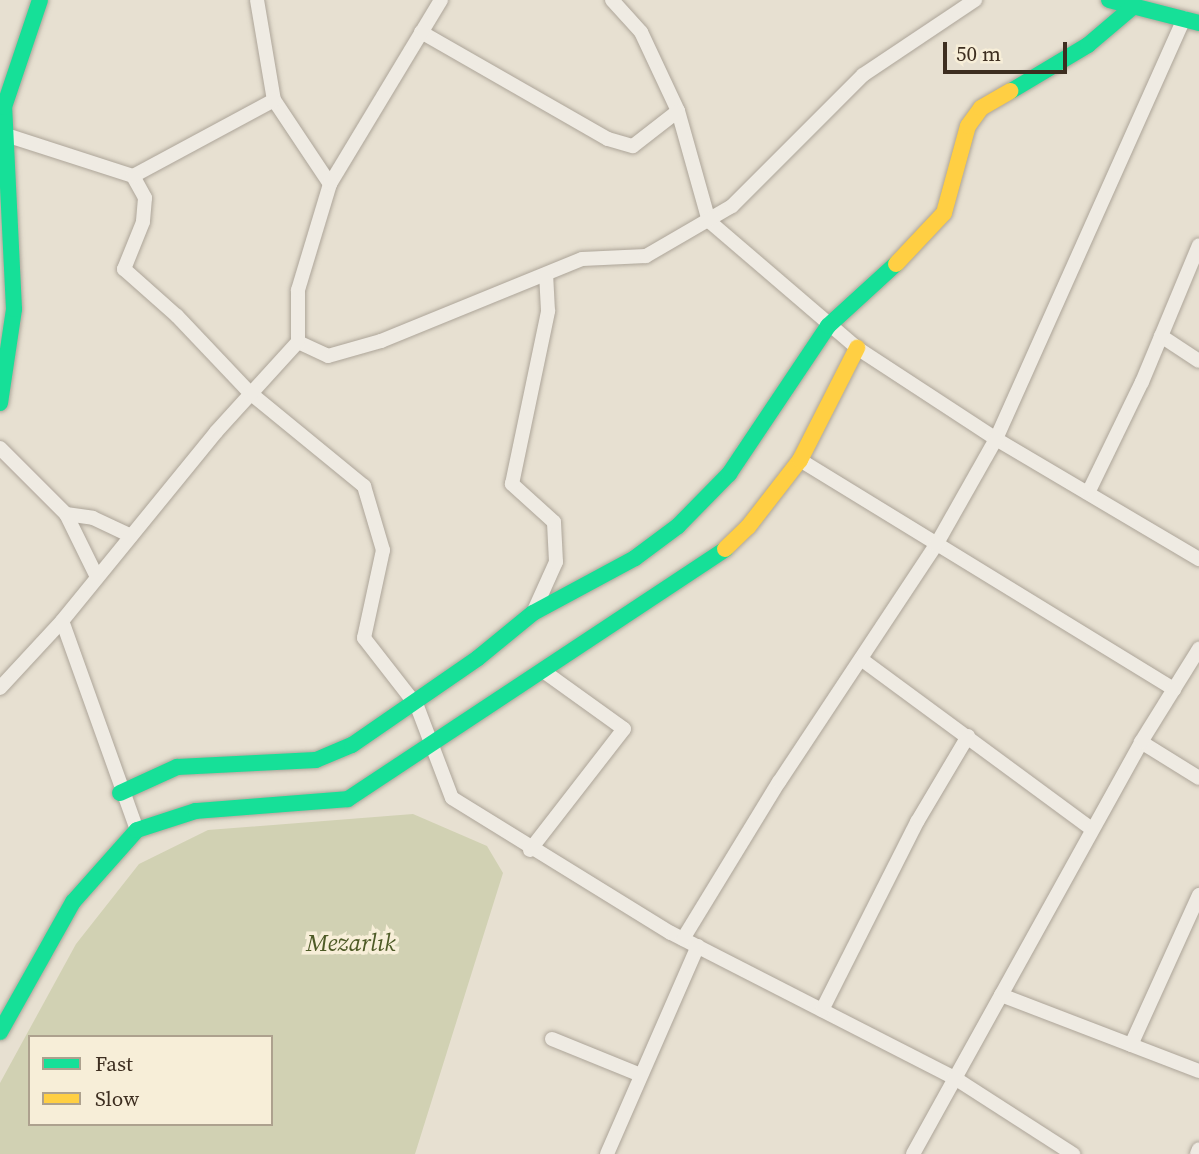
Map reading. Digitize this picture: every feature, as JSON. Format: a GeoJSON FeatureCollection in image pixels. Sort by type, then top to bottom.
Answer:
{"type":"FeatureCollection","features":[{"type":"Feature","properties":{"kind":"street"},"geometry":{"type":"LineString","coordinates":[[0,403],[14,309],[6,135],[2,106],[40,0]]}},
{"type":"Feature","properties":{"kind":"street"},"geometry":{"type":"LineString","coordinates":[[257,0],[274,100],[330,184]]}},
{"type":"Feature","properties":{"kind":"street"},"geometry":{"type":"LineString","coordinates":[[0,688],[62,621],[249,393],[298,342],[298,290],[330,184],[441,0]]}},
{"type":"Feature","properties":{"kind":"street"},"geometry":{"type":"LineString","coordinates":[[612,0],[641,32],[678,111],[709,221],[828,326],[857,348],[996,439],[1199,559]]}},
{"type":"Feature","properties":{"kind":"street"},"geometry":{"type":"LineString","coordinates":[[298,342],[328,356],[381,341],[582,259],[646,256],[732,206],[863,75],[975,0]]}},
{"type":"Feature","properties":{"kind":"street"},"geometry":{"type":"LineString","coordinates":[[682,939],[936,545],[996,439],[1192,21],[1109,0]]}},
{"type":"Feature","properties":{"kind":"street"},"geometry":{"type":"LineString","coordinates":[[120,793],[177,767],[316,760],[352,745],[414,703],[533,613],[635,558],[678,526],[729,474],[828,326],[924,239],[944,213],[968,127],[981,108],[1088,45],[1134,6]]}},
{"type":"Feature","properties":{"kind":"street"},"geometry":{"type":"LineString","coordinates":[[421,33],[608,139],[633,146],[678,111]]}},
{"type":"Feature","properties":{"kind":"street"},"geometry":{"type":"LineString","coordinates":[[132,176],[274,100]]}},
{"type":"Feature","properties":{"kind":"street"},"geometry":{"type":"LineString","coordinates":[[6,135],[132,176],[145,198],[143,222],[124,269],[177,316],[249,393],[364,486],[383,550],[364,638],[414,703],[433,741],[452,798],[530,850],[682,939],[953,1077],[1073,1154]]}},
{"type":"Feature","properties":{"kind":"street"},"geometry":{"type":"LineString","coordinates":[[1088,493],[1199,247]]}},
{"type":"Feature","properties":{"kind":"street"},"geometry":{"type":"LineString","coordinates":[[533,613],[556,562],[554,522],[512,484],[548,311],[546,275]]}},
{"type":"Feature","properties":{"kind":"street"},"geometry":{"type":"LineString","coordinates":[[1161,336],[1199,361]]}},
{"type":"Feature","properties":{"kind":"street"},"geometry":{"type":"LineString","coordinates":[[0,1032],[73,902],[137,830],[196,811],[348,799],[433,741],[546,673],[714,559],[748,527],[800,460],[857,348]]}},
{"type":"Feature","properties":{"kind":"street"},"geometry":{"type":"LineString","coordinates":[[0,447],[65,514],[97,578]]}},
{"type":"Feature","properties":{"kind":"street"},"geometry":{"type":"LineString","coordinates":[[800,460],[1174,689]]}},
{"type":"Feature","properties":{"kind":"street"},"geometry":{"type":"LineString","coordinates":[[65,514],[93,518],[131,536]]}},
{"type":"Feature","properties":{"kind":"street"},"geometry":{"type":"LineString","coordinates":[[62,621],[105,736],[120,793],[137,830]]}},
{"type":"Feature","properties":{"kind":"street"},"geometry":{"type":"LineString","coordinates":[[913,1154],[953,1077],[1141,742],[1199,649]]}},
{"type":"Feature","properties":{"kind":"street"},"geometry":{"type":"LineString","coordinates":[[861,659],[1092,829]]}},
{"type":"Feature","properties":{"kind":"street"},"geometry":{"type":"LineString","coordinates":[[530,850],[624,729],[546,673]]}},
{"type":"Feature","properties":{"kind":"street"},"geometry":{"type":"LineString","coordinates":[[822,1010],[917,822],[968,736]]}},
{"type":"Feature","properties":{"kind":"street"},"geometry":{"type":"LineString","coordinates":[[1141,742],[1199,778]]}},
{"type":"Feature","properties":{"kind":"street"},"geometry":{"type":"LineString","coordinates":[[1131,1045],[1199,895]]}},
{"type":"Feature","properties":{"kind":"street"},"geometry":{"type":"LineString","coordinates":[[607,1154],[638,1074],[698,946]]}},
{"type":"Feature","properties":{"kind":"street"},"geometry":{"type":"LineString","coordinates":[[1001,995],[1199,1071]]}},
{"type":"Feature","properties":{"kind":"street"},"geometry":{"type":"LineString","coordinates":[[552,1039],[638,1074]]}},
{"type":"Feature","properties":{"kind":"green space","name":"Mezarlık"},"geometry":{"type":"Polygon","coordinates":[[[413,814],[487,846],[503,873],[415,1154],[0,1154],[0,1083],[76,944],[139,864],[208,830],[413,814]]]}},
{"type":"Feature","properties":{"kind":"traffic: fast"},"geometry":{"type":"LineString","coordinates":[[0,403],[14,309],[4,107],[40,0]]}},
{"type":"Feature","properties":{"kind":"traffic: fast"},"geometry":{"type":"LineString","coordinates":[[1109,0],[1199,23]]}},
{"type":"Feature","properties":{"kind":"traffic: fast"},"geometry":{"type":"LineString","coordinates":[[1011,91],[1088,45],[1134,6]]}},
{"type":"Feature","properties":{"kind":"traffic: fast"},"geometry":{"type":"LineString","coordinates":[[120,793],[177,767],[316,760],[352,745],[478,658],[533,613],[635,558],[678,526],[729,474],[828,326],[896,264]]}},
{"type":"Feature","properties":{"kind":"traffic: fast"},"geometry":{"type":"LineString","coordinates":[[0,1032],[73,902],[137,830],[196,811],[348,799],[725,549]]}},
{"type":"Feature","properties":{"kind":"traffic: slow"},"geometry":{"type":"LineString","coordinates":[[896,264],[944,213],[968,126],[981,108],[1011,91]]}},
{"type":"Feature","properties":{"kind":"traffic: slow"},"geometry":{"type":"LineString","coordinates":[[725,549],[748,527],[800,460],[857,348]]}}]}
